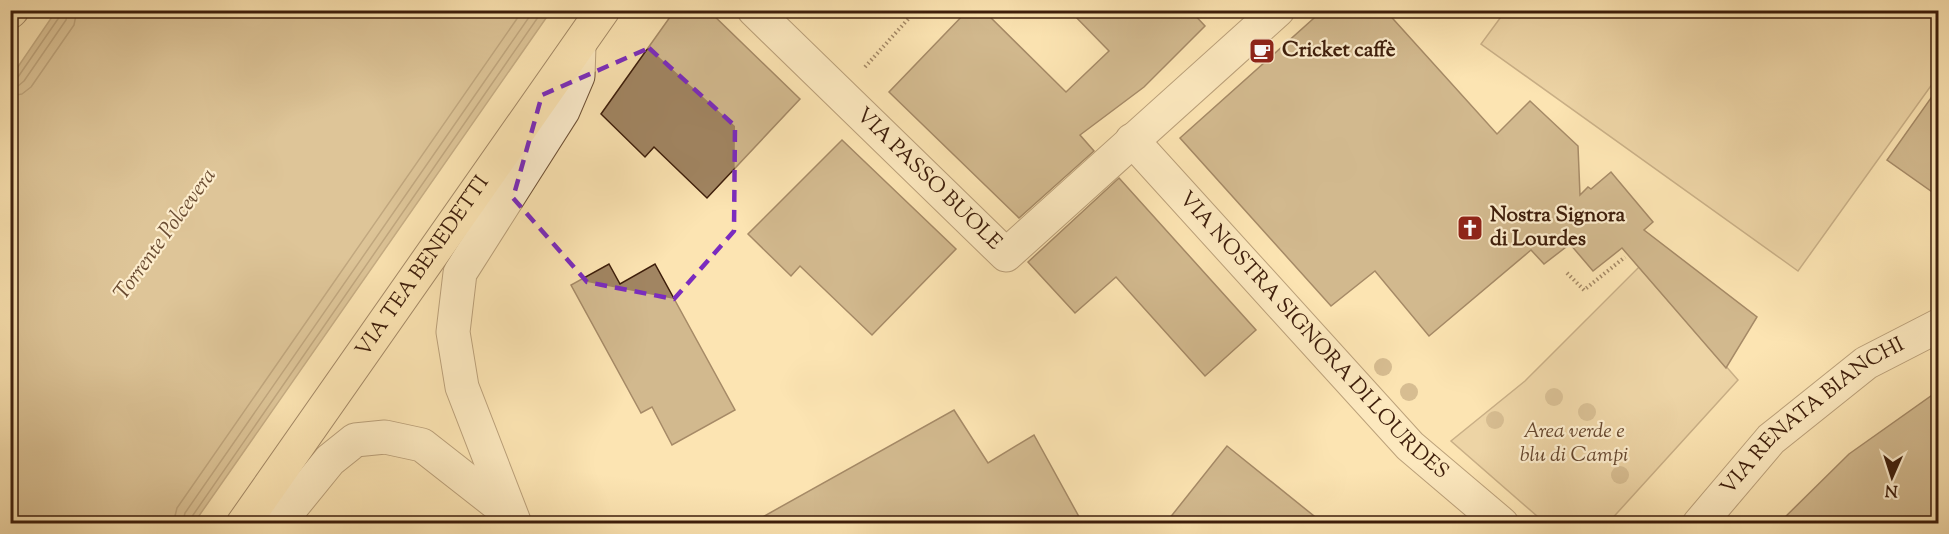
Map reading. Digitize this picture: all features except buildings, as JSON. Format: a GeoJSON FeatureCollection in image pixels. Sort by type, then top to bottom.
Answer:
{"type":"FeatureCollection","features":[{"type":"Feature","properties":{"kind":"main road","name":"VIA TEA BENEDETTI"},"geometry":{"type":"LineString","coordinates":[[243,524],[603,10]]}},
{"type":"Feature","properties":{"kind":"street","name":"VIA PASSO BUOLE"},"geometry":{"type":"LineString","coordinates":[[754,10],[1006,255],[1132,140]]}},
{"type":"Feature","properties":{"kind":"street"},"geometry":{"type":"LineString","coordinates":[[1132,140],[1278,10]]}},
{"type":"Feature","properties":{"kind":"street"},"geometry":{"type":"LineString","coordinates":[[513,519],[462,387],[453,332],[460,273],[563,111],[578,76],[579,46]]}},
{"type":"Feature","properties":{"kind":"street","name":"VIA NOSTRA SIGNORA DI LOURDES"},"geometry":{"type":"LineString","coordinates":[[1132,140],[1410,446],[1502,524]]}},
{"type":"Feature","properties":{"kind":"street","name":"VIA RENATA BIANCHI"},"geometry":{"type":"LineString","coordinates":[[1699,524],[1772,439],[1866,363],[1938,326]]}},
{"type":"Feature","properties":{"kind":"street"},"geometry":{"type":"LineString","coordinates":[[278,524],[330,460],[355,441],[385,437],[422,445],[513,519]]}},
{"type":"Feature","properties":{"kind":"path"},"geometry":{"type":"LineString","coordinates":[[840,94],[910,17],[903,10]]}},
{"type":"Feature","properties":{"kind":"path"},"geometry":{"type":"LineString","coordinates":[[1567,273],[1584,290],[1625,257]]}},
{"type":"Feature","properties":{"kind":"highlighted area"},"geometry":{"type":"Polygon","coordinates":[[[649,48],[735,126],[734,231],[674,299],[587,282],[513,198],[542,95],[649,48]]]}},
{"type":"Feature","properties":{"kind":"green space"},"geometry":{"type":"Polygon","coordinates":[[[1506,10],[1938,11],[1938,76],[1798,271],[1481,44],[1506,10]]]}},
{"type":"Feature","properties":{"kind":"green space","name":"Area verde e blu di Campi"},"geometry":{"type":"Polygon","coordinates":[[[1639,267],[1738,380],[1608,523],[1545,523],[1451,441],[1525,381],[1639,267]]]}},
{"type":"Feature","properties":{"kind":"water","name":"Torrente Polcevera"},"geometry":{"type":"Polygon","coordinates":[[[56,11],[551,11],[194,523],[11,523],[11,77],[56,11]]]}},
{"type":"Feature","properties":{"kind":"place","name":"Cricket caffè"},"geometry":{"type":"Point","coordinates":[1262,51]}},
{"type":"Feature","properties":{"kind":"place","name":"Nostra Signora di Lourdes"},"geometry":{"type":"Point","coordinates":[1470,228]}}]}
